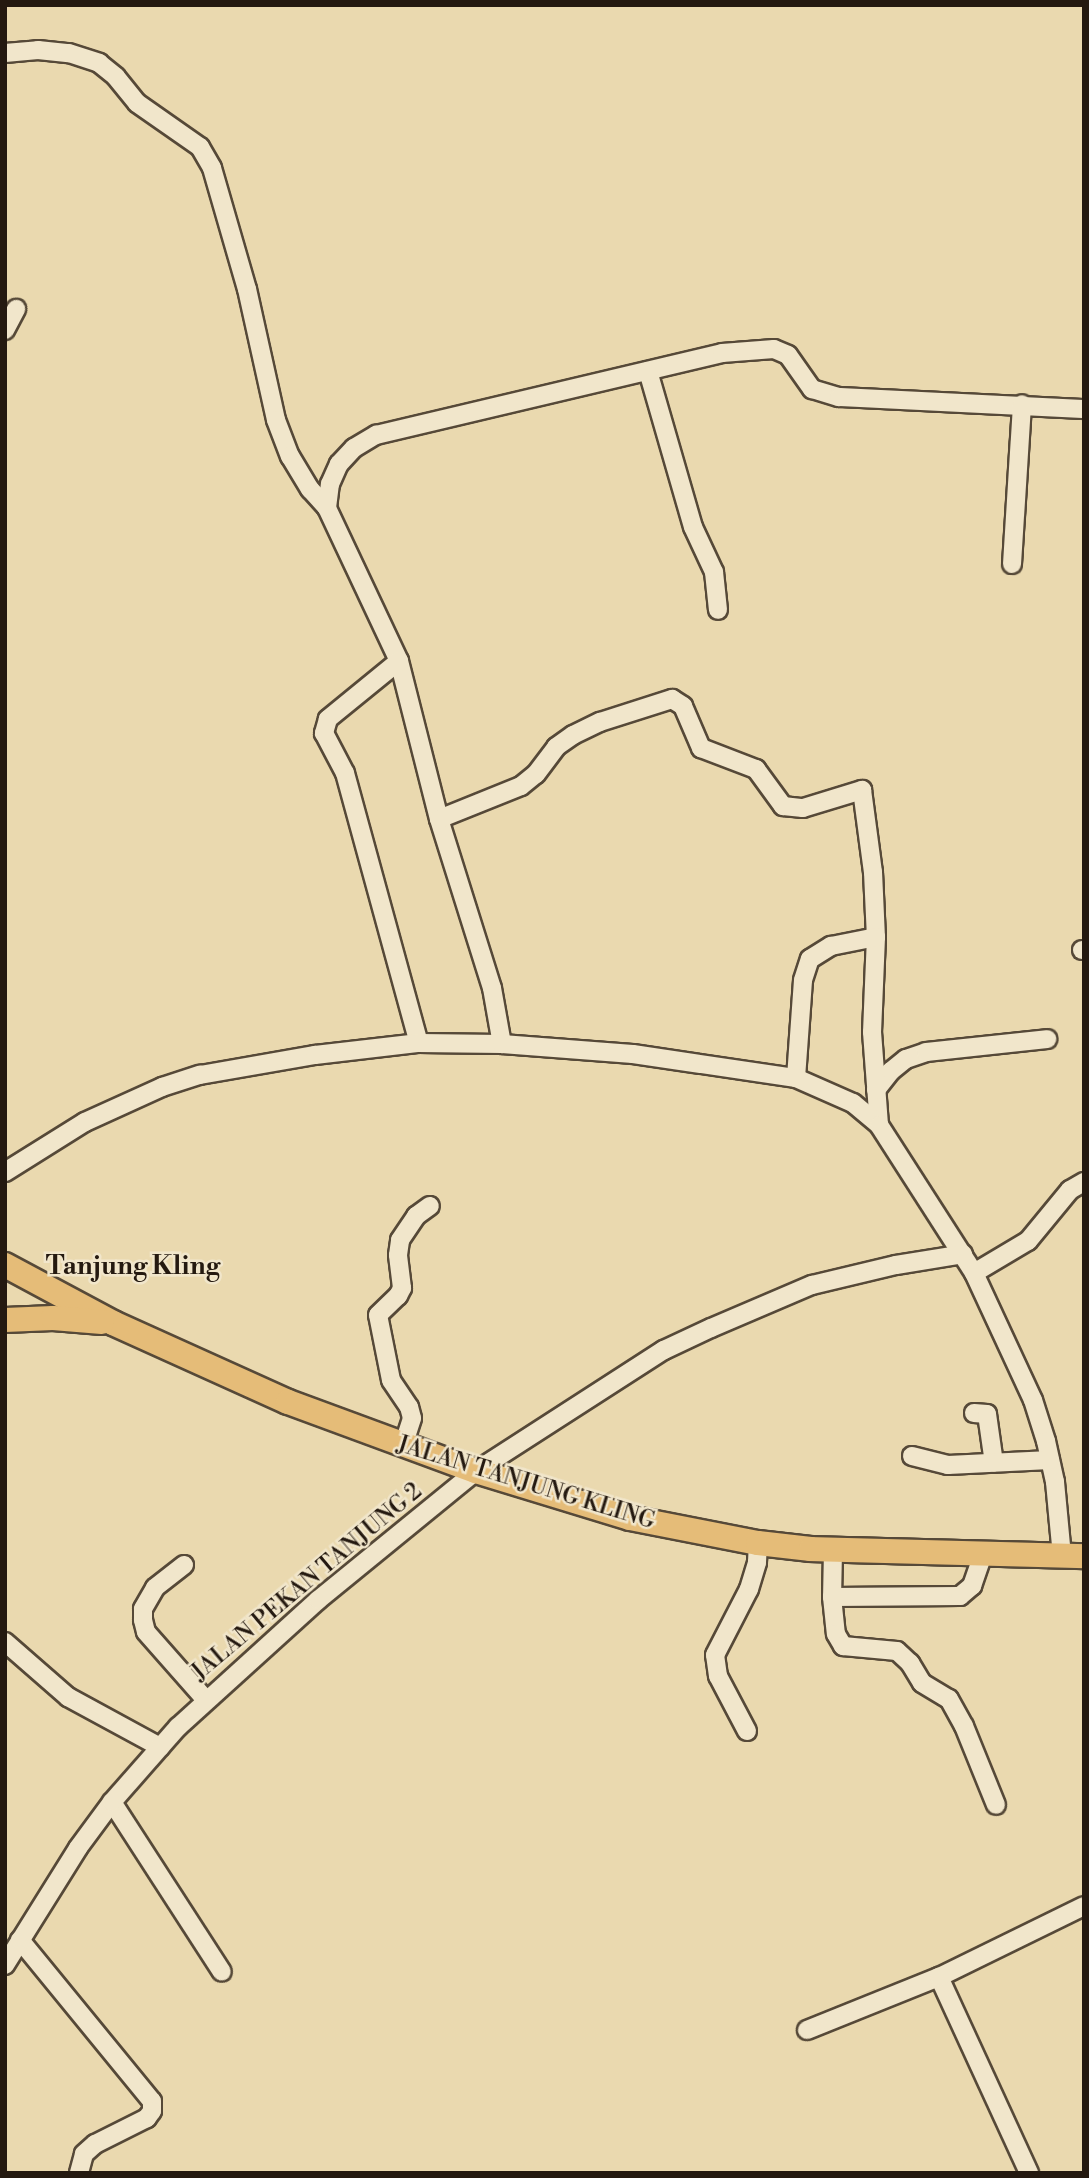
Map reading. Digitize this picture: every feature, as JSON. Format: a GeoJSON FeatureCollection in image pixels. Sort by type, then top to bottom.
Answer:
{"type":"FeatureCollection","features":[{"type":"Feature","properties":{"kind":"highway","name":"JALAN TANJUNG KLING"},"geometry":{"type":"LineString","coordinates":[[5,1265],[113,1323],[288,1402],[476,1471],[630,1518],[758,1543],[833,1550],[1073,1556]]}},
{"type":"Feature","properties":{"kind":"highway"},"geometry":{"type":"LineString","coordinates":[[5,1320],[53,1318],[113,1323]]}},
{"type":"Feature","properties":{"kind":"street"},"geometry":{"type":"LineString","coordinates":[[5,53],[38,50],[69,53],[99,63],[116,77],[137,103],[200,147],[215,179],[224,220],[247,289],[276,420],[303,478],[327,508],[399,661],[439,819],[492,988],[502,1044]]}},
{"type":"Feature","properties":{"kind":"street"},"geometry":{"type":"LineString","coordinates":[[5,330],[16,309]]}},
{"type":"Feature","properties":{"kind":"street"},"geometry":{"type":"LineString","coordinates":[[327,508],[330,484],[340,464],[354,448],[376,435],[722,353],[774,349],[788,355],[805,382],[823,394],[1084,409]]}},
{"type":"Feature","properties":{"kind":"street"},"geometry":{"type":"LineString","coordinates":[[648,371],[693,527],[714,572],[718,610]]}},
{"type":"Feature","properties":{"kind":"street"},"geometry":{"type":"LineString","coordinates":[[1012,564],[1022,404]]}},
{"type":"Feature","properties":{"kind":"street"},"geometry":{"type":"LineString","coordinates":[[399,661],[328,719],[324,733],[345,773],[419,1043]]}},
{"type":"Feature","properties":{"kind":"street"},"geometry":{"type":"LineString","coordinates":[[439,819],[521,786],[536,774],[556,747],[573,735],[600,722],[672,699],[683,706],[701,748],[756,769],[783,806],[803,808],[862,790],[873,872],[876,937],[872,1032],[879,1125]]}},
{"type":"Feature","properties":{"kind":"street"},"geometry":{"type":"LineString","coordinates":[[796,1078],[803,980],[810,959],[831,946],[876,937]]}},
{"type":"Feature","properties":{"kind":"street"},"geometry":{"type":"LineString","coordinates":[[876,1090],[898,1065],[926,1052],[1047,1039]]}},
{"type":"Feature","properties":{"kind":"street"},"geometry":{"type":"LineString","coordinates":[[5,1172],[85,1122],[162,1087],[252,1065],[419,1043],[502,1044],[633,1054],[796,1078],[853,1103],[879,1125],[974,1273],[1033,1400],[1073,1556]]}},
{"type":"Feature","properties":{"kind":"street"},"geometry":{"type":"LineString","coordinates":[[974,1273],[1028,1241],[1070,1190],[1084,1182]]}},
{"type":"Feature","properties":{"kind":"street"},"geometry":{"type":"LineString","coordinates":[[404,1446],[412,1418],[410,1407],[391,1380],[378,1315],[398,1296],[402,1288],[398,1255],[406,1228],[430,1206]]}},
{"type":"Feature","properties":{"kind":"street","name":"JALAN PEKAN TANJUNG 2"},"geometry":{"type":"LineString","coordinates":[[5,1965],[78,1848],[112,1802],[160,1746],[206,1700],[318,1600],[476,1471],[664,1350],[711,1328],[812,1286],[896,1265],[962,1255]]}},
{"type":"Feature","properties":{"kind":"street"},"geometry":{"type":"LineString","coordinates":[[974,1413],[988,1415],[994,1463]]}},
{"type":"Feature","properties":{"kind":"street"},"geometry":{"type":"LineString","coordinates":[[912,1456],[947,1465],[1050,1460]]}},
{"type":"Feature","properties":{"kind":"street"},"geometry":{"type":"LineString","coordinates":[[747,1731],[718,1676],[715,1655],[750,1589],[757,1562],[758,1543]]}},
{"type":"Feature","properties":{"kind":"street"},"geometry":{"type":"LineString","coordinates":[[833,1550],[832,1597],[836,1634],[843,1646],[897,1651],[910,1664],[922,1684],[949,1699],[964,1726],[996,1805]]}},
{"type":"Feature","properties":{"kind":"street"},"geometry":{"type":"LineString","coordinates":[[832,1597],[960,1596],[972,1586],[984,1554]]}},
{"type":"Feature","properties":{"kind":"street"},"geometry":{"type":"LineString","coordinates":[[184,1565],[148,1598],[143,1620],[146,1632],[206,1700]]}},
{"type":"Feature","properties":{"kind":"street"},"geometry":{"type":"LineString","coordinates":[[5,1642],[68,1697],[101,1718],[160,1746]]}},
{"type":"Feature","properties":{"kind":"street"},"geometry":{"type":"LineString","coordinates":[[112,1802],[222,1972]]}},
{"type":"Feature","properties":{"kind":"street"},"geometry":{"type":"LineString","coordinates":[[807,2031],[939,1977],[1084,1906]]}},
{"type":"Feature","properties":{"kind":"street"},"geometry":{"type":"LineString","coordinates":[[20,1940],[147,2091],[152,2101],[152,2111],[147,2118],[108,2135],[89,2149],[84,2154],[79,2173]]}},
{"type":"Feature","properties":{"kind":"street"},"geometry":{"type":"LineString","coordinates":[[939,1977],[1028,2173]]}},
{"type":"Feature","properties":{"kind":"district","name":"Tanjung Kling"},"geometry":{"type":"Point","coordinates":[133,1267]}}]}
